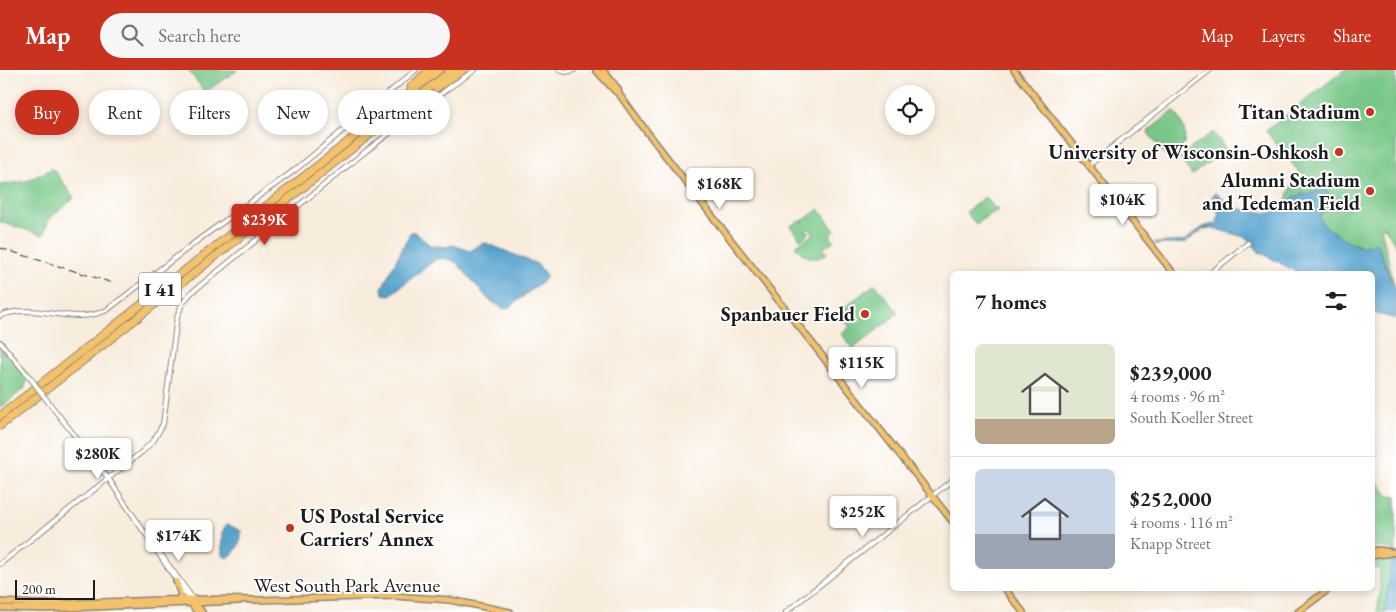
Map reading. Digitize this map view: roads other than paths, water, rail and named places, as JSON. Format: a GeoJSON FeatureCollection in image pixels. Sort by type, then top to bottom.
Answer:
{"type":"FeatureCollection","features":[{"type":"Feature","properties":{"kind":"highway"},"geometry":{"type":"LineString","coordinates":[[406,90],[429,70]]}},
{"type":"Feature","properties":{"kind":"highway","name":"I 41"},"geometry":{"type":"LineString","coordinates":[[413,90],[439,70]]}},
{"type":"Feature","properties":{"kind":"highway","name":"I 41"},"geometry":{"type":"LineString","coordinates":[[427,90],[452,70]]}},
{"type":"Feature","properties":{"kind":"highway"},"geometry":{"type":"LineString","coordinates":[[433,90],[463,70]]}},
{"type":"Feature","properties":{"kind":"highway","name":"I 41"},"geometry":{"type":"LineString","coordinates":[[0,416],[356,135]]}},
{"type":"Feature","properties":{"kind":"highway","name":"I 41"},"geometry":{"type":"LineString","coordinates":[[0,426],[370,135]]}},
{"type":"Feature","properties":{"kind":"main road"},"geometry":{"type":"LineString","coordinates":[[596,70],[619,94],[709,212],[950,518]]}},
{"type":"Feature","properties":{"kind":"main road"},"geometry":{"type":"LineString","coordinates":[[603,70],[618,89],[619,94]]}},
{"type":"Feature","properties":{"kind":"main road"},"geometry":{"type":"LineString","coordinates":[[1014,70],[1172,271]]}},
{"type":"Feature","properties":{"kind":"main road"},"geometry":{"type":"LineString","coordinates":[[1375,551],[1394,553]]}},
{"type":"Feature","properties":{"kind":"main road"},"geometry":{"type":"LineString","coordinates":[[1375,556],[1394,553]]}},
{"type":"Feature","properties":{"kind":"main road"},"geometry":{"type":"LineString","coordinates":[[176,581],[181,595],[178,600]]}},
{"type":"Feature","properties":{"kind":"main road"},"geometry":{"type":"LineString","coordinates":[[1007,591],[1023,612]]}},
{"type":"Feature","properties":{"kind":"main road"},"geometry":{"type":"LineString","coordinates":[[1298,612],[1325,591]]}},
{"type":"Feature","properties":{"kind":"main road","name":"West South Park Avenue"},"geometry":{"type":"LineString","coordinates":[[142,603],[178,600],[210,603],[243,600],[394,596],[463,602],[510,612]]}},
{"type":"Feature","properties":{"kind":"main road","name":"West South Park Avenue"},"geometry":{"type":"LineString","coordinates":[[142,603],[238,598],[243,600]]}},
{"type":"Feature","properties":{"kind":"main road"},"geometry":{"type":"LineString","coordinates":[[192,601],[197,612]]}},
{"type":"Feature","properties":{"kind":"main road"},"geometry":{"type":"LineString","coordinates":[[192,601],[203,612]]}},
{"type":"Feature","properties":{"kind":"main road"},"geometry":{"type":"LineString","coordinates":[[0,602],[38,604],[142,603]]}},
{"type":"Feature","properties":{"kind":"main road"},"geometry":{"type":"LineString","coordinates":[[0,608],[45,610],[142,603]]}},
{"type":"Feature","properties":{"kind":"main road"},"geometry":{"type":"LineString","coordinates":[[203,612],[204,606],[210,603]]}},
{"type":"Feature","properties":{"kind":"street"},"geometry":{"type":"LineString","coordinates":[[0,316],[32,310],[79,317],[107,310],[201,238],[295,170],[416,70]]}},
{"type":"Feature","properties":{"kind":"street"},"geometry":{"type":"LineString","coordinates":[[0,564],[148,447],[161,428],[177,318],[179,309],[188,296],[366,151],[475,70]]}},
{"type":"Feature","properties":{"kind":"street"},"geometry":{"type":"LineString","coordinates":[[559,70],[566,72],[574,70]]}},
{"type":"Feature","properties":{"kind":"street"},"geometry":{"type":"LineString","coordinates":[[1088,166],[1210,70]]}},
{"type":"Feature","properties":{"kind":"street"},"geometry":{"type":"LineString","coordinates":[[1214,271],[1248,243]]}},
{"type":"Feature","properties":{"kind":"street"},"geometry":{"type":"LineString","coordinates":[[0,342],[108,478],[176,581],[192,601]]}},
{"type":"Feature","properties":{"kind":"street"},"geometry":{"type":"LineString","coordinates":[[786,612],[950,482]]}},
{"type":"Feature","properties":{"kind":"street"},"geometry":{"type":"LineString","coordinates":[[148,538],[156,546],[192,601]]}},
{"type":"Feature","properties":{"kind":"water"},"geometry":{"type":"Polygon","coordinates":[[[1327,191],[1333,201],[1325,208],[1319,218],[1321,222],[1352,244],[1364,247],[1377,243],[1392,284],[1396,287],[1396,319],[1375,314],[1375,271],[1295,271],[1259,252],[1248,238],[1212,228],[1203,229],[1185,243],[1156,245],[1154,243],[1184,241],[1203,227],[1217,223],[1219,215],[1212,195],[1216,193],[1234,208],[1269,213],[1282,209],[1293,197],[1327,191]]]}},
{"type":"Feature","properties":{"kind":"water"},"geometry":{"type":"Polygon","coordinates":[[[413,231],[430,245],[446,247],[453,245],[470,251],[486,243],[537,264],[546,275],[546,278],[510,307],[504,309],[488,299],[457,263],[441,259],[435,260],[390,295],[383,294],[382,288],[410,233],[413,231]]]}},
{"type":"Feature","properties":{"kind":"water"},"geometry":{"type":"Polygon","coordinates":[[[227,524],[241,531],[241,535],[236,550],[227,558],[222,555],[221,542],[224,527],[227,524]]]}},
{"type":"Feature","properties":{"kind":"water"},"geometry":{"type":"Polygon","coordinates":[[[1396,551],[1396,612],[1384,612],[1392,563],[1396,551]]]}},
{"type":"Feature","properties":{"kind":"railway"},"geometry":{"type":"LineString","coordinates":[[0,248],[113,283]]}},
{"type":"Feature","properties":{"kind":"place","name":"Titan Stadium"},"geometry":{"type":"Point","coordinates":[1370,112]}},
{"type":"Feature","properties":{"kind":"place","name":"University of Wisconsin-Oshkosh"},"geometry":{"type":"Point","coordinates":[1339,152]}},
{"type":"Feature","properties":{"kind":"place","name":"Alumni Stadium and Tedeman Field"},"geometry":{"type":"Point","coordinates":[1370,191]}},
{"type":"Feature","properties":{"kind":"place","name":"Spanbauer Field"},"geometry":{"type":"Point","coordinates":[865,314]}},
{"type":"Feature","properties":{"kind":"place","name":"US Postal Service Carriers' Annex"},"geometry":{"type":"Point","coordinates":[290,528]}}]}
